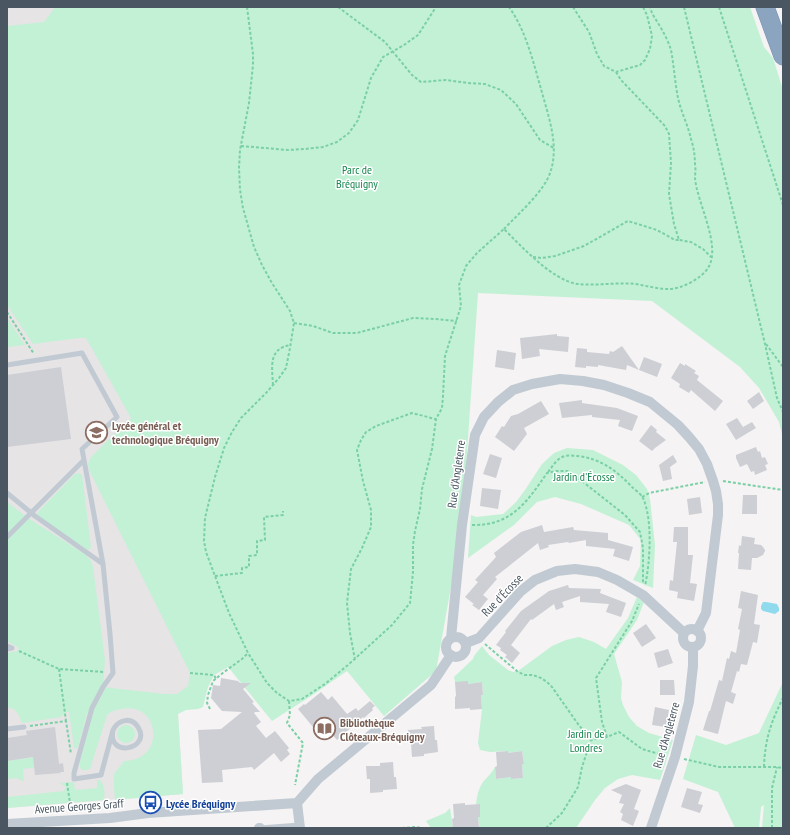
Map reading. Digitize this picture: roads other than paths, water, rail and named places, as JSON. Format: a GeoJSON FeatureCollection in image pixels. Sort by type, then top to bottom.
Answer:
{"type":"FeatureCollection","features":[{"type":"Feature","properties":{"kind":"highway"},"geometry":{"type":"LineString","coordinates":[[765,7],[783,56]]}},
{"type":"Feature","properties":{"kind":"street","name":"Rue d'Angleterre"},"geometry":{"type":"LineString","coordinates":[[451,638],[462,525],[475,435],[484,417],[498,402],[513,390],[532,384],[560,379],[604,385],[650,402],[678,425],[699,449],[707,464],[713,481],[718,504],[718,515],[706,613],[697,631]]}},
{"type":"Feature","properties":{"kind":"street","name":"Rue d'Écosse"},"geometry":{"type":"LineString","coordinates":[[466,643],[479,638],[521,591],[536,580],[557,571],[575,569],[598,572],[617,580],[643,595],[684,633]]}},
{"type":"Feature","properties":{"kind":"street"},"geometry":{"type":"LineString","coordinates":[[694,629],[697,631],[700,636],[700,642],[693,647],[687,646],[683,638],[684,633],[694,629]]}},
{"type":"Feature","properties":{"kind":"street"},"geometry":{"type":"LineString","coordinates":[[458,636],[466,643],[465,651],[459,656],[455,657],[451,655],[446,649],[446,645],[451,638],[458,636]]}},
{"type":"Feature","properties":{"kind":"street","name":"Rue d'Angleterre"},"geometry":{"type":"LineString","coordinates":[[650,828],[674,757],[689,702],[693,666],[693,647]]}},
{"type":"Feature","properties":{"kind":"street"},"geometry":{"type":"LineString","coordinates":[[300,826],[297,803],[318,779],[431,685],[451,655]]}},
{"type":"Feature","properties":{"kind":"street","name":"Avenue Georges Graff"},"geometry":{"type":"LineString","coordinates":[[7,824],[94,819],[148,813],[297,803]]}},
{"type":"Feature","properties":{"kind":"lane"},"geometry":{"type":"LineString","coordinates":[[7,365],[82,353],[116,417],[82,450],[103,564],[113,673],[103,687],[92,708],[74,773],[74,778],[101,775],[113,730],[118,723],[127,720],[136,724],[139,728],[140,737],[138,742],[132,747],[121,748],[114,741],[112,734],[113,730]]}},
{"type":"Feature","properties":{"kind":"lane"},"geometry":{"type":"LineString","coordinates":[[7,537],[84,460]]}},
{"type":"Feature","properties":{"kind":"lane"},"geometry":{"type":"LineString","coordinates":[[7,493],[31,513],[103,564]]}},
{"type":"Feature","properties":{"kind":"lane"},"geometry":{"type":"LineString","coordinates":[[7,729],[26,726]]}},
{"type":"Feature","properties":{"kind":"lane"},"geometry":{"type":"LineString","coordinates":[[259,828],[300,826]]}},
{"type":"Feature","properties":{"kind":"water"},"geometry":{"type":"Polygon","coordinates":[[[763,602],[777,604],[779,611],[775,614],[763,611],[761,606],[763,602]]]}},
{"type":"Feature","properties":{"kind":"place","name":"Lycée général et technologique Bréquigny"},"geometry":{"type":"Point","coordinates":[97,432]}},
{"type":"Feature","properties":{"kind":"place","name":"Bibliothèque Clôteaux-Bréquigny"},"geometry":{"type":"Point","coordinates":[325,729]}},
{"type":"Feature","properties":{"kind":"place","name":"Lycée Bréquigny"},"geometry":{"type":"Point","coordinates":[151,803]}},
{"type":"Feature","properties":{"kind":"park label","name":"Parc de Bréquigny"},"geometry":{"type":"Point","coordinates":[357,176]}},
{"type":"Feature","properties":{"kind":"park label","name":"Jardin d'Écosse"},"geometry":{"type":"Point","coordinates":[584,476]}},
{"type":"Feature","properties":{"kind":"park label","name":"Jardin de Londres"},"geometry":{"type":"Point","coordinates":[586,740]}}]}
